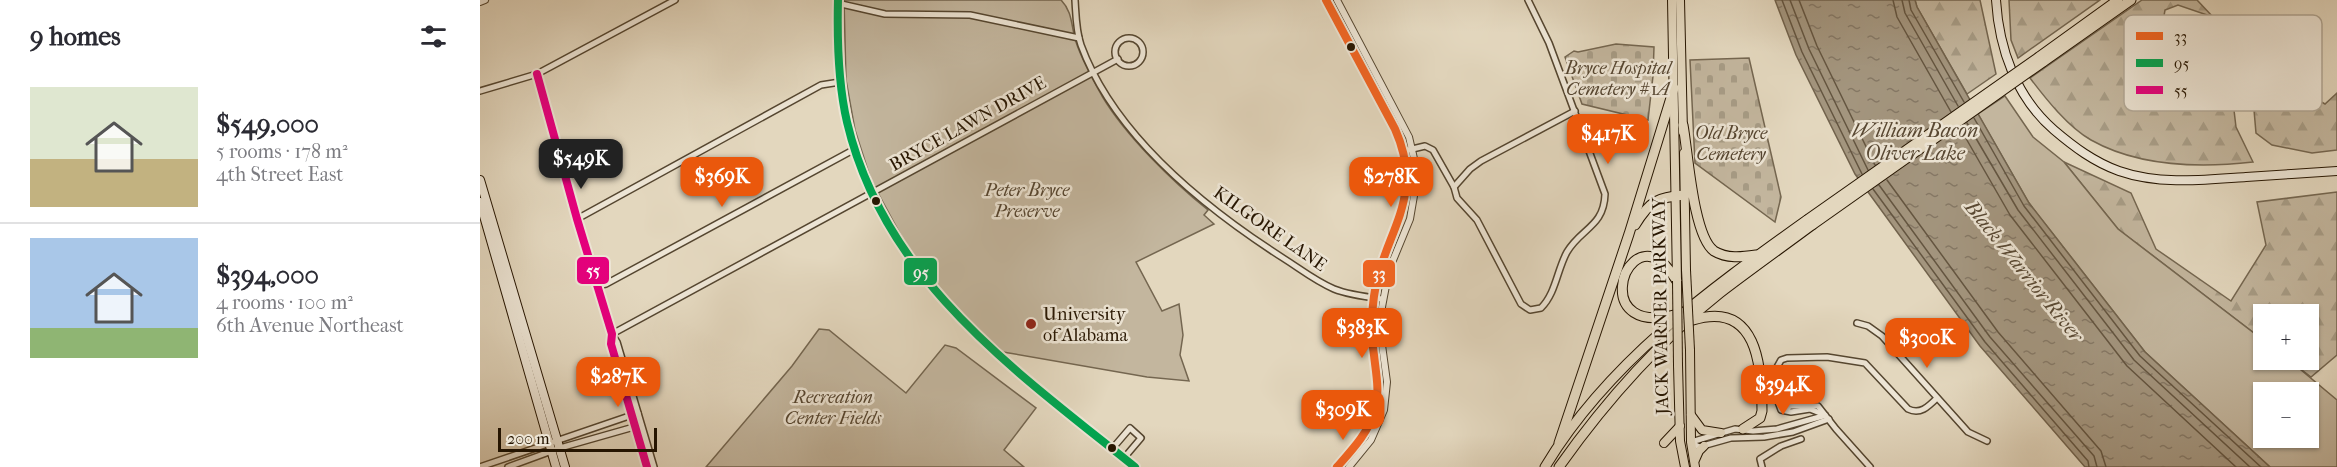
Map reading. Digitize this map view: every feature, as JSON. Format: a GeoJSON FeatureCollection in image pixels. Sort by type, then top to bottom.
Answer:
{"type":"FeatureCollection","features":[{"type":"Feature","properties":{"kind":"highway"},"geometry":{"type":"LineString","coordinates":[[2041,60],[2118,0]]}},
{"type":"Feature","properties":{"kind":"highway"},"geometry":{"type":"LineString","coordinates":[[1545,467],[1559,443],[1618,373],[1645,345],[1719,294],[1810,223],[2041,60],[2131,0]]}},
{"type":"Feature","properties":{"kind":"highway"},"geometry":{"type":"LineString","coordinates":[[1559,443],[1629,234],[1674,88]]}},
{"type":"Feature","properties":{"kind":"highway"},"geometry":{"type":"LineString","coordinates":[[1683,125],[1697,221],[1704,240],[1713,250],[1724,256],[1758,255]]}},
{"type":"Feature","properties":{"kind":"highway"},"geometry":{"type":"LineString","coordinates":[[1629,234],[1654,201],[1680,195]]}},
{"type":"Feature","properties":{"kind":"highway"},"geometry":{"type":"LineString","coordinates":[[1559,467],[1611,397],[1719,283],[1758,255],[1810,223]]}},
{"type":"Feature","properties":{"kind":"highway"},"geometry":{"type":"LineString","coordinates":[[1677,281],[1663,263],[1648,256],[1628,267],[1623,278],[1622,292],[1626,304],[1641,317],[1654,320],[1718,315],[1730,319],[1749,334],[1755,345],[1762,411],[1760,418],[1743,429]]}},
{"type":"Feature","properties":{"kind":"main road","name":"JACK WARNER PARKWAY"},"geometry":{"type":"LineString","coordinates":[[1672,0],[1674,88],[1690,350],[1691,442],[1695,465]]}},
{"type":"Feature","properties":{"kind":"main road","name":"JACK WARNER PARKWAY"},"geometry":{"type":"LineString","coordinates":[[1680,0],[1683,125],[1677,281],[1680,441],[1684,467]]}},
{"type":"Feature","properties":{"kind":"main road"},"geometry":{"type":"LineString","coordinates":[[1996,0],[1997,20],[2006,57],[2018,85],[2029,102],[2044,120],[2074,147],[2106,166],[2144,177],[2187,181],[2337,171]]}},
{"type":"Feature","properties":{"kind":"main road"},"geometry":{"type":"LineString","coordinates":[[480,180],[482,205],[555,445],[566,467]]}},
{"type":"Feature","properties":{"kind":"main road"},"geometry":{"type":"LineString","coordinates":[[1690,413],[1698,428],[1721,433]]}},
{"type":"Feature","properties":{"kind":"main road"},"geometry":{"type":"LineString","coordinates":[[1664,443],[1680,426]]}},
{"type":"Feature","properties":{"kind":"main road"},"geometry":{"type":"LineString","coordinates":[[1680,441],[1691,442]]}},
{"type":"Feature","properties":{"kind":"main road"},"geometry":{"type":"LineString","coordinates":[[555,445],[556,467]]}},
{"type":"Feature","properties":{"kind":"main road"},"geometry":{"type":"LineString","coordinates":[[1695,465],[1696,455],[1704,446]]}},
{"type":"Feature","properties":{"kind":"street"},"geometry":{"type":"LineString","coordinates":[[480,2],[485,0]]}},
{"type":"Feature","properties":{"kind":"street"},"geometry":{"type":"LineString","coordinates":[[480,91],[537,74],[675,0]]}},
{"type":"Feature","properties":{"kind":"street","name":"KILGORE LANE"},"geometry":{"type":"LineString","coordinates":[[1075,0],[1079,38],[1106,95],[1133,131],[1185,186],[1222,218],[1324,284],[1351,294],[1383,298]]}},
{"type":"Feature","properties":{"kind":"street"},"geometry":{"type":"LineString","coordinates":[[1326,0],[1395,129],[1404,151],[1407,178],[1405,204],[1381,263],[1373,297],[1372,341],[1378,394],[1375,409],[1367,429],[1337,467]]}},
{"type":"Feature","properties":{"kind":"street"},"geometry":{"type":"LineString","coordinates":[[1337,0],[1403,124],[1412,149],[1416,184],[1410,219],[1389,270],[1383,298],[1381,332],[1387,382],[1386,403],[1375,433],[1349,467]]}},
{"type":"Feature","properties":{"kind":"street"},"geometry":{"type":"LineString","coordinates":[[1404,151],[1425,146],[1433,150],[1454,187],[1460,203],[1477,220],[1521,304],[1530,310],[1541,308],[1552,293],[1566,254],[1576,241],[1595,224],[1605,204],[1602,183],[1575,111],[1547,37],[1528,0]]}},
{"type":"Feature","properties":{"kind":"street"},"geometry":{"type":"LineString","coordinates":[[1079,38],[970,15],[885,14],[837,2],[840,82],[847,122],[872,194],[896,240],[944,302],[984,344],[1135,467]]}},
{"type":"Feature","properties":{"kind":"street"},"geometry":{"type":"LineString","coordinates":[[1124,39],[1133,39],[1141,44],[1143,53],[1136,64],[1128,66],[1118,59],[1117,46],[1124,39]]}},
{"type":"Feature","properties":{"kind":"street","name":"BRYCE LAWN DRIVE"},"geometry":{"type":"LineString","coordinates":[[612,334],[1118,59]]}},
{"type":"Feature","properties":{"kind":"street"},"geometry":{"type":"LineString","coordinates":[[537,74],[577,219],[654,467]]}},
{"type":"Feature","properties":{"kind":"street"},"geometry":{"type":"LineString","coordinates":[[577,219],[824,84],[840,82]]}},
{"type":"Feature","properties":{"kind":"street"},"geometry":{"type":"LineString","coordinates":[[1454,187],[1470,169],[1481,161],[1575,111]]}},
{"type":"Feature","properties":{"kind":"street"},"geometry":{"type":"LineString","coordinates":[[597,286],[615,279],[855,149]]}},
{"type":"Feature","properties":{"kind":"street"},"geometry":{"type":"LineString","coordinates":[[1857,323],[1868,326],[1882,336],[1968,432],[1988,441]]}},
{"type":"Feature","properties":{"kind":"street"},"geometry":{"type":"LineString","coordinates":[[612,334],[611,344],[647,467]]}},
{"type":"Feature","properties":{"kind":"street"},"geometry":{"type":"LineString","coordinates":[[1827,417],[1810,409],[1790,406],[1781,410],[1778,406],[1776,369],[1781,360],[1827,357],[1865,363],[1908,409],[1915,413],[1920,412],[1937,398]]}},
{"type":"Feature","properties":{"kind":"street"},"geometry":{"type":"LineString","coordinates":[[1796,408],[1818,406],[1870,467]]}},
{"type":"Feature","properties":{"kind":"street"},"geometry":{"type":"LineString","coordinates":[[1810,409],[1812,416],[1810,421]]}},
{"type":"Feature","properties":{"kind":"street"},"geometry":{"type":"LineString","coordinates":[[508,467],[555,445],[638,413]]}},
{"type":"Feature","properties":{"kind":"street"},"geometry":{"type":"LineString","coordinates":[[1691,442],[1721,433],[1743,429],[1764,431],[1827,417]]}},
{"type":"Feature","properties":{"kind":"street"},"geometry":{"type":"LineString","coordinates":[[1691,442],[1699,447],[1731,438],[1764,437],[1793,432],[1827,417]]}},
{"type":"Feature","properties":{"kind":"street"},"geometry":{"type":"LineString","coordinates":[[480,467],[555,445],[642,425]]}},
{"type":"Feature","properties":{"kind":"street"},"geometry":{"type":"LineString","coordinates":[[1112,449],[1130,428],[1141,438],[1124,458]]}},
{"type":"Feature","properties":{"kind":"street"},"geometry":{"type":"LineString","coordinates":[[1762,467],[1760,459],[1781,446],[1801,439]]}},
{"type":"Feature","properties":{"kind":"green space","name":"Peter Bryce Preserve"},"geometry":{"type":"Polygon","coordinates":[[[844,0],[1061,0],[1070,15],[1084,63],[1112,111],[1151,157],[1208,210],[1204,215],[1214,224],[1136,262],[1162,311],[1179,304],[1183,335],[1180,355],[1189,381],[1147,377],[1003,352],[939,289],[904,241],[871,180],[855,130],[846,80],[844,0]]]}},
{"type":"Feature","properties":{"kind":"green space"},"geometry":{"type":"Polygon","coordinates":[[[1915,0],[1980,0],[1996,74],[1967,94],[1915,0]]]}},
{"type":"Feature","properties":{"kind":"green space"},"geometry":{"type":"Polygon","coordinates":[[[2009,0],[2100,0],[2018,58],[2011,40],[2009,0]]]}},
{"type":"Feature","properties":{"kind":"green space"},"geometry":{"type":"Polygon","coordinates":[[[2142,0],[2197,0],[2211,15],[2178,5],[2165,10],[2164,15],[2124,15],[2124,111],[2234,111],[2236,127],[2253,162],[2191,165],[2149,160],[2110,149],[2074,128],[2030,78],[2142,0]]]}},
{"type":"Feature","properties":{"kind":"green space","name":"Bryce Hospital Cemetery #1A"},"geometry":{"type":"Polygon","coordinates":[[[1616,44],[1654,47],[1648,120],[1582,104],[1565,57],[1574,51],[1616,44]]]}},
{"type":"Feature","properties":{"kind":"green space","name":"Old Bryce Cemetery"},"geometry":{"type":"Polygon","coordinates":[[[1749,58],[1781,197],[1775,222],[1695,163],[1690,60],[1749,58]]]}},
{"type":"Feature","properties":{"kind":"green space"},"geometry":{"type":"Polygon","coordinates":[[[2337,93],[2337,150],[2312,153],[2272,145],[2256,133],[2254,111],[2322,111],[2322,102],[2325,104],[2337,93]]]}},
{"type":"Feature","properties":{"kind":"green space"},"geometry":{"type":"Polygon","coordinates":[[[2005,96],[2033,137],[2064,162],[2118,229],[2253,332],[2253,370],[2301,370],[2315,382],[2253,382],[2253,448],[2319,448],[2319,385],[2337,400],[2337,467],[2270,467],[2145,352],[2029,203],[1978,114],[2005,96]]]}},
{"type":"Feature","properties":{"kind":"green space"},"geometry":{"type":"Polygon","coordinates":[[[2064,162],[2131,193],[2156,249],[2231,301],[2266,245],[2257,202],[2337,192],[2337,355],[2311,377],[2302,370],[2319,370],[2319,304],[2253,304],[2253,332],[2118,229],[2064,162]]]}},
{"type":"Feature","properties":{"kind":"green space","name":"Recreation Center Fields"},"geometry":{"type":"Polygon","coordinates":[[[819,329],[829,330],[906,393],[945,345],[956,348],[1036,408],[1004,450],[1024,467],[706,467],[792,366],[819,329]]]}},
{"type":"Feature","properties":{"kind":"water","name":"William Bacon Oliver Lake"},"geometry":{"type":"Polygon","coordinates":[[[1775,0],[1915,0],[2029,203],[2145,352],[2270,467],[2085,467],[1980,346],[1855,174],[1796,55],[1775,0]]]}},
{"type":"Feature","properties":{"kind":"transit line","name":"95"},"geometry":{"type":"LineString","coordinates":[[838,0],[839,61],[847,122],[865,178],[891,229],[923,275],[960,318],[1045,395],[1135,467]]}},
{"type":"Feature","properties":{"kind":"transit line","name":"33"},"geometry":{"type":"LineString","coordinates":[[1326,0],[1395,129],[1404,155],[1406,178],[1404,199],[1377,280],[1373,305],[1372,336],[1377,376],[1375,410],[1364,433],[1337,467]]}},
{"type":"Feature","properties":{"kind":"transit line","name":"55"},"geometry":{"type":"LineString","coordinates":[[537,74],[612,334],[611,344],[647,467]]}},
{"type":"Feature","properties":{"kind":"place","name":"University of Alabama"},"geometry":{"type":"Point","coordinates":[1031,324]}},
{"type":"Feature","properties":{"kind":"water label","name":"Black Warrior River"},"geometry":{"type":"Point","coordinates":[2024,271]}}]}
